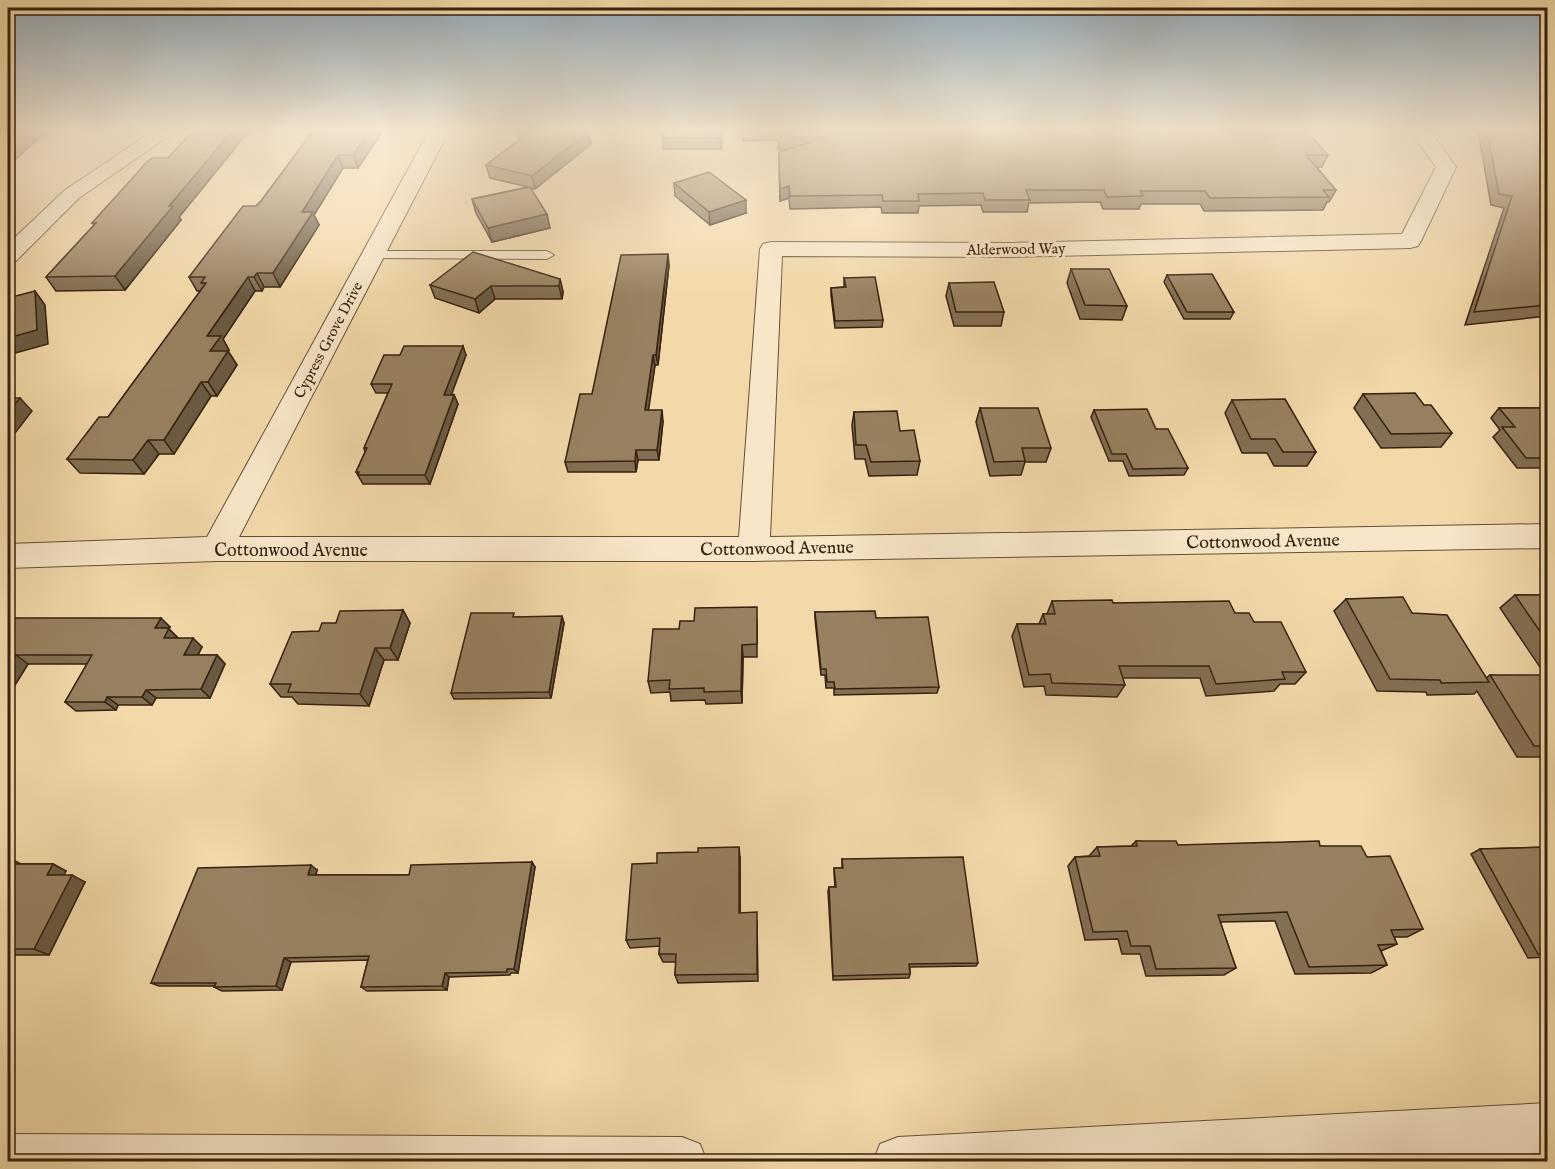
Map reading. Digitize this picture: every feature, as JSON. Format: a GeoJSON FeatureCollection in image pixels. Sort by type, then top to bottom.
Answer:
{"type":"FeatureCollection","features":[{"type":"Feature","properties":{"kind":"street"},"geometry":{"type":"LineString","coordinates":[[8,256],[72,194],[85,186]]}},
{"type":"Feature","properties":{"kind":"street","name":"Cypress Grove Drive"},"geometry":{"type":"LineString","coordinates":[[217,549],[410,186]]}},
{"type":"Feature","properties":{"kind":"street","name":"Alderwood Way"},"geometry":{"type":"LineString","coordinates":[[754,549],[771,249],[1009,250],[1410,241],[1437,186]]}},
{"type":"Feature","properties":{"kind":"street","name":"Cottonwood Avenue"},"geometry":{"type":"LineString","coordinates":[[8,556],[217,549],[754,549],[1548,536]]}},
{"type":"Feature","properties":{"kind":"street"},"geometry":{"type":"LineString","coordinates":[[897,1161],[1548,1128]]}},
{"type":"Feature","properties":{"kind":"street"},"geometry":{"type":"LineString","coordinates":[[8,1159],[682,1161]]}},
{"type":"Feature","properties":{"kind":"lane"},"geometry":{"type":"LineString","coordinates":[[374,255],[547,255]]}},
{"type":"Feature","properties":{"kind":"building"},"geometry":{"type":"Polygon","coordinates":[[[126,186],[186,186],[169,206],[173,206],[115,276],[46,277],[96,223],[92,223],[126,186]]]}},
{"type":"Feature","properties":{"kind":"building"},"geometry":{"type":"Polygon","coordinates":[[[272,186],[319,186],[302,212],[313,212],[273,273],[257,273],[254,277],[248,277],[207,336],[221,336],[210,351],[228,351],[208,382],[201,382],[164,440],[148,440],[133,460],[67,459],[99,417],[108,417],[206,283],[201,283],[205,277],[189,277],[243,206],[256,206],[272,186]]]}},
{"type":"Feature","properties":{"kind":"building"},"geometry":{"type":"Polygon","coordinates":[[[677,186],[727,186],[746,200],[709,212],[677,186]]]}},
{"type":"Feature","properties":{"kind":"building"},"geometry":{"type":"Polygon","coordinates":[[[780,186],[1332,186],[1336,190],[1323,190],[1329,197],[1210,198],[1205,191],[1140,191],[1143,196],[1107,197],[1104,190],[1026,190],[1030,200],[985,200],[983,193],[918,194],[919,201],[883,201],[882,195],[790,196],[789,186],[780,189],[780,186]]]}},
{"type":"Feature","properties":{"kind":"building"},"geometry":{"type":"Polygon","coordinates":[[[1497,186],[1548,186],[1548,305],[1474,312],[1512,196],[1499,194],[1497,186]]]}},
{"type":"Feature","properties":{"kind":"building"},"geometry":{"type":"Polygon","coordinates":[[[530,187],[547,214],[488,228],[472,199],[530,187]]]}},
{"type":"Feature","properties":{"kind":"building"},"geometry":{"type":"Polygon","coordinates":[[[473,252],[560,279],[559,286],[491,286],[475,299],[430,285],[473,252]]]}},
{"type":"Feature","properties":{"kind":"building"},"geometry":{"type":"Polygon","coordinates":[[[668,254],[656,355],[653,355],[645,410],[662,410],[657,450],[636,450],[635,461],[565,462],[580,394],[592,394],[621,255],[668,254]]]}},
{"type":"Feature","properties":{"kind":"building"},"geometry":{"type":"Polygon","coordinates":[[[1071,269],[1109,269],[1127,306],[1085,305],[1071,269]]]}},
{"type":"Feature","properties":{"kind":"building"},"geometry":{"type":"Polygon","coordinates":[[[1212,274],[1234,312],[1187,312],[1167,275],[1212,274]]]}},
{"type":"Feature","properties":{"kind":"building"},"geometry":{"type":"Polygon","coordinates":[[[875,277],[883,320],[835,321],[831,288],[846,287],[844,278],[875,277]]]}},
{"type":"Feature","properties":{"kind":"building"},"geometry":{"type":"Polygon","coordinates":[[[994,282],[1004,312],[956,312],[949,283],[994,282]]]}},
{"type":"Feature","properties":{"kind":"building"},"geometry":{"type":"Polygon","coordinates":[[[35,291],[37,330],[8,338],[8,298],[35,291]]]}},
{"type":"Feature","properties":{"kind":"building"},"geometry":{"type":"Polygon","coordinates":[[[404,346],[463,346],[444,395],[454,395],[425,475],[358,475],[359,472],[356,472],[367,448],[364,448],[392,384],[371,384],[384,355],[400,355],[404,346]]]}},
{"type":"Feature","properties":{"kind":"building"},"geometry":{"type":"Polygon","coordinates":[[[1415,393],[1424,405],[1431,405],[1452,433],[1391,434],[1363,394],[1415,393]]]}},
{"type":"Feature","properties":{"kind":"building"},"geometry":{"type":"Polygon","coordinates":[[[8,398],[20,398],[8,412],[8,398]]]}},
{"type":"Feature","properties":{"kind":"building"},"geometry":{"type":"Polygon","coordinates":[[[1285,399],[1316,452],[1283,452],[1275,439],[1251,439],[1232,400],[1285,399]]]}},
{"type":"Feature","properties":{"kind":"building"},"geometry":{"type":"Polygon","coordinates":[[[980,408],[1038,408],[1051,448],[1022,448],[1025,461],[994,462],[980,408]]]}},
{"type":"Feature","properties":{"kind":"building"},"geometry":{"type":"Polygon","coordinates":[[[1499,408],[1548,408],[1548,458],[1526,458],[1502,427],[1515,427],[1499,408]]]}},
{"type":"Feature","properties":{"kind":"building"},"geometry":{"type":"Polygon","coordinates":[[[1147,409],[1156,429],[1168,429],[1188,468],[1133,469],[1126,454],[1112,454],[1094,410],[1147,409]]]}},
{"type":"Feature","properties":{"kind":"building"},"geometry":{"type":"Polygon","coordinates":[[[897,411],[900,431],[914,430],[920,461],[871,462],[866,445],[856,445],[854,412],[897,411]]]}},
{"type":"Feature","properties":{"kind":"building"},"geometry":{"type":"Polygon","coordinates":[[[1515,595],[1548,595],[1548,643],[1515,595]]]}},
{"type":"Feature","properties":{"kind":"building"},"geometry":{"type":"Polygon","coordinates":[[[1403,597],[1412,613],[1447,615],[1489,682],[1441,683],[1440,680],[1390,679],[1346,599],[1403,597]]]}},
{"type":"Feature","properties":{"kind":"building"},"geometry":{"type":"Polygon","coordinates":[[[1112,600],[1113,603],[1229,601],[1235,613],[1249,613],[1254,622],[1281,622],[1306,672],[1282,672],[1285,679],[1216,684],[1209,666],[1119,666],[1125,685],[1052,683],[1050,674],[1029,675],[1017,624],[1046,624],[1043,614],[1055,614],[1052,601],[1112,600]]]}},
{"type":"Feature","properties":{"kind":"building"},"geometry":{"type":"Polygon","coordinates":[[[757,607],[757,644],[742,645],[741,691],[704,692],[704,688],[669,689],[670,680],[648,681],[653,629],[679,629],[680,621],[694,621],[695,608],[757,607]]]}},
{"type":"Feature","properties":{"kind":"building"},"geometry":{"type":"Polygon","coordinates":[[[403,610],[390,648],[375,648],[360,694],[288,692],[291,684],[270,684],[292,632],[319,631],[322,623],[336,623],[340,611],[403,610]]]}},
{"type":"Feature","properties":{"kind":"building"},"geometry":{"type":"Polygon","coordinates":[[[875,611],[876,618],[928,617],[939,687],[835,689],[834,682],[827,682],[826,669],[821,669],[815,612],[875,611]]]}},
{"type":"Feature","properties":{"kind":"building"},"geometry":{"type":"Polygon","coordinates":[[[471,613],[514,613],[513,617],[562,616],[549,692],[451,693],[471,613]]]}},
{"type":"Feature","properties":{"kind":"building"},"geometry":{"type":"Polygon","coordinates":[[[8,618],[161,618],[155,628],[169,628],[164,638],[193,638],[184,655],[217,655],[201,689],[146,690],[142,697],[107,697],[105,702],[65,702],[92,655],[16,655],[8,669],[8,618]]]}},
{"type":"Feature","properties":{"kind":"building"},"geometry":{"type":"Polygon","coordinates":[[[1490,675],[1544,675],[1548,680],[1548,746],[1534,746],[1490,675]]]}},
{"type":"Feature","properties":{"kind":"building"},"geometry":{"type":"Polygon","coordinates":[[[1136,841],[1176,841],[1178,845],[1319,841],[1320,846],[1361,846],[1367,857],[1390,856],[1423,929],[1391,930],[1397,944],[1378,945],[1387,965],[1309,967],[1287,912],[1218,915],[1236,968],[1156,969],[1150,946],[1131,946],[1127,931],[1093,932],[1075,857],[1100,856],[1097,847],[1137,846],[1136,841]]]}},
{"type":"Feature","properties":{"kind":"building"},"geometry":{"type":"Polygon","coordinates":[[[739,847],[739,913],[757,912],[757,974],[675,975],[676,954],[659,954],[660,938],[626,940],[632,864],[657,863],[657,853],[698,852],[698,848],[739,847]]]}},
{"type":"Feature","properties":{"kind":"building"},"geometry":{"type":"Polygon","coordinates":[[[1548,847],[1548,953],[1538,954],[1480,849],[1548,847]]]}},
{"type":"Feature","properties":{"kind":"building"},"geometry":{"type":"Polygon","coordinates":[[[963,857],[978,963],[909,964],[910,974],[833,976],[829,887],[836,887],[834,868],[843,868],[842,859],[963,857]]]}},
{"type":"Feature","properties":{"kind":"building"},"geometry":{"type":"Polygon","coordinates":[[[8,861],[15,861],[13,864],[53,864],[47,875],[72,875],[34,949],[8,949],[8,861]]]}},
{"type":"Feature","properties":{"kind":"building"},"geometry":{"type":"Polygon","coordinates":[[[532,862],[514,969],[507,969],[507,972],[445,973],[442,986],[361,987],[369,956],[284,958],[276,986],[214,987],[216,983],[151,983],[198,868],[311,865],[308,875],[409,875],[411,865],[532,862]]]}}]}
